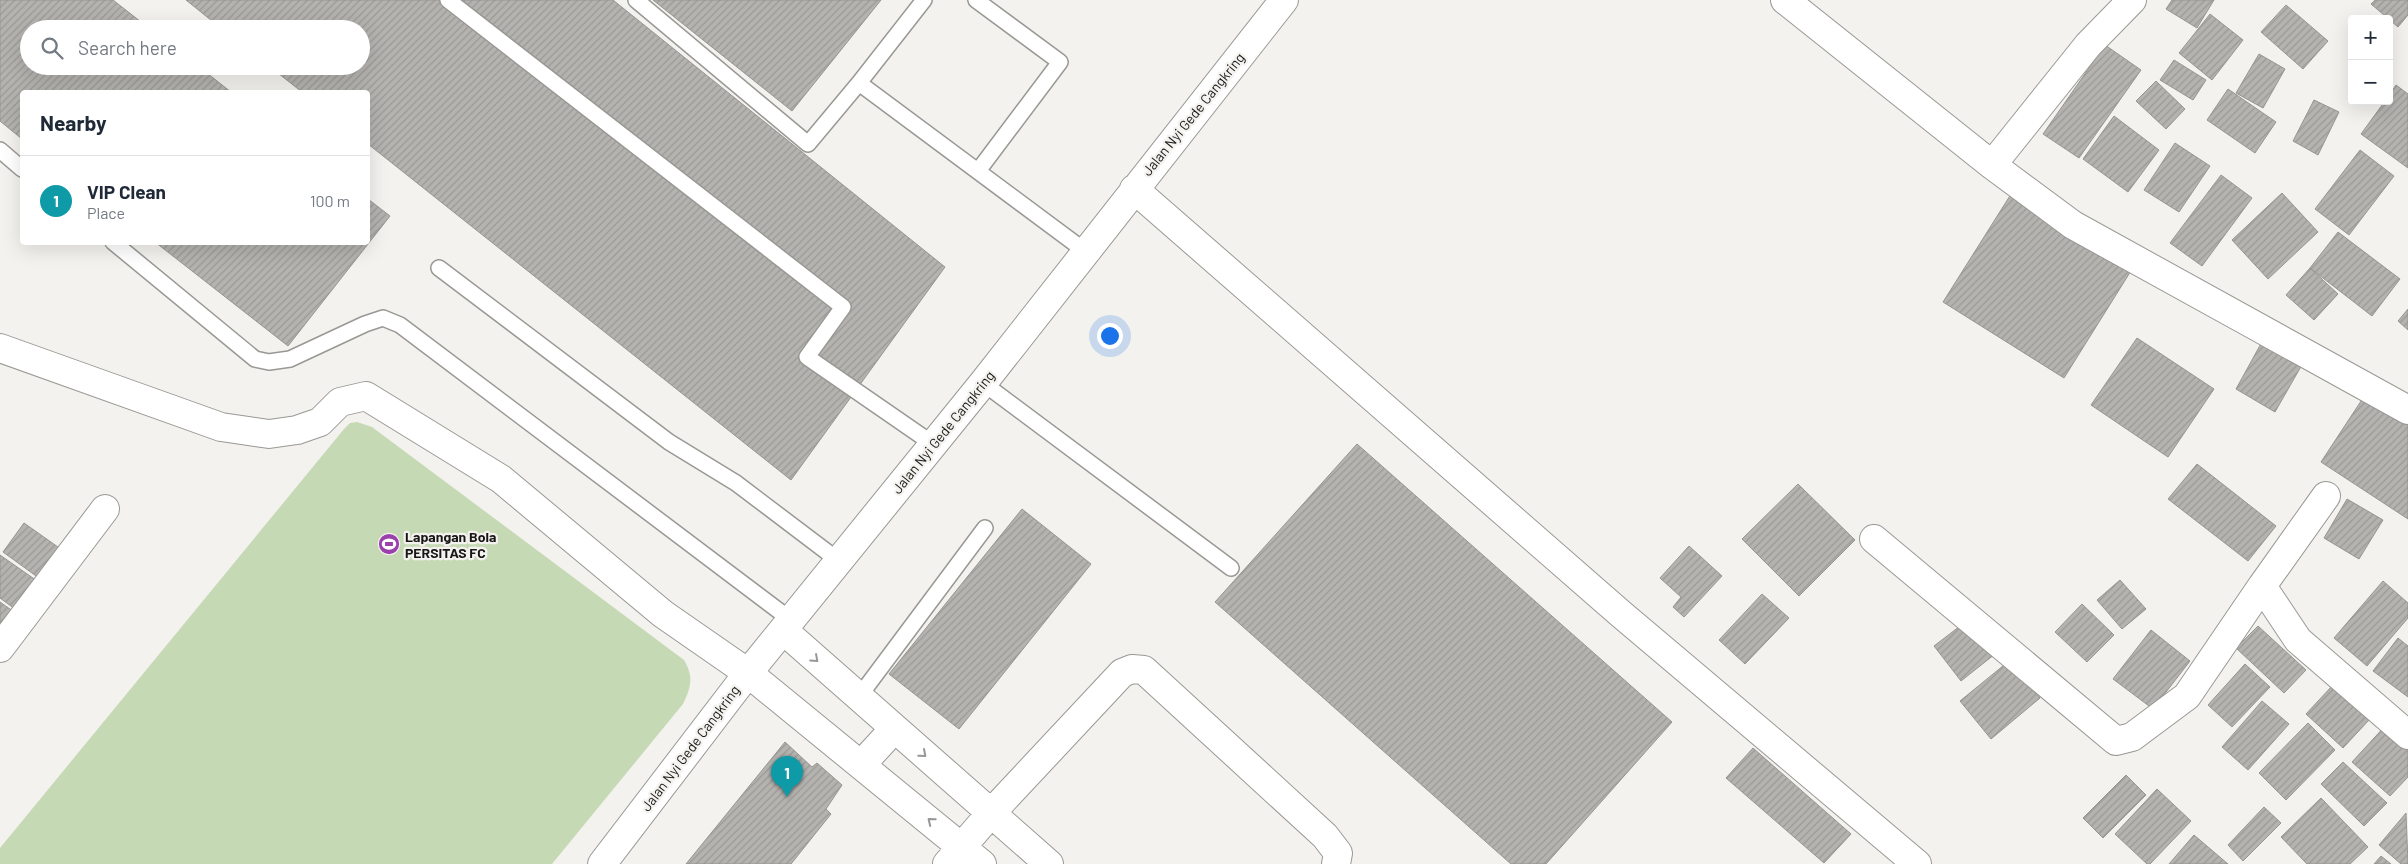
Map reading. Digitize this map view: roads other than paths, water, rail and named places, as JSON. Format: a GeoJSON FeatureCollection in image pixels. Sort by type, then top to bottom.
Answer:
{"type":"FeatureCollection","features":[{"type":"Feature","properties":{"kind":"street","name":"Jalan Nyi Gede Cangkring"},"geometry":{"type":"LineString","coordinates":[[602,864],[748,673],[983,383],[1284,0]]}},
{"type":"Feature","properties":{"kind":"street"},"geometry":{"type":"LineString","coordinates":[[1785,0],[1992,165],[2073,225],[2408,410]]}},
{"type":"Feature","properties":{"kind":"street"},"geometry":{"type":"LineString","coordinates":[[1992,165],[2088,45],[2132,0]]}},
{"type":"Feature","properties":{"kind":"street"},"geometry":{"type":"LineString","coordinates":[[1134,189],[1621,614],[1917,864]]}},
{"type":"Feature","properties":{"kind":"street"},"geometry":{"type":"LineString","coordinates":[[0,348],[221,427],[269,434],[297,430],[320,422],[340,402],[366,396],[502,479],[663,614],[748,673],[861,765],[954,855],[982,864]]}},
{"type":"Feature","properties":{"kind":"street"},"geometry":{"type":"LineString","coordinates":[[1874,539],[2116,741],[2132,737],[2186,696],[2326,496]]}},
{"type":"Feature","properties":{"kind":"street"},"geometry":{"type":"LineString","coordinates":[[0,648],[105,509]]}},
{"type":"Feature","properties":{"kind":"street"},"geometry":{"type":"LineString","coordinates":[[2262,586],[2298,640],[2408,735]]}},
{"type":"Feature","properties":{"kind":"street"},"geometry":{"type":"LineString","coordinates":[[787,625],[858,698],[1049,864]]}},
{"type":"Feature","properties":{"kind":"street"},"geometry":{"type":"LineString","coordinates":[[954,855],[1122,673],[1132,669],[1144,670],[1325,836],[1338,853],[1336,864]]}},
{"type":"Feature","properties":{"kind":"street"},"geometry":{"type":"LineString","coordinates":[[861,765],[894,729]]}},
{"type":"Feature","properties":{"kind":"lane"},"geometry":{"type":"LineString","coordinates":[[448,0],[843,307],[807,357],[933,444]]}},
{"type":"Feature","properties":{"kind":"lane"},"geometry":{"type":"LineString","coordinates":[[636,0],[808,144],[924,0]]}},
{"type":"Feature","properties":{"kind":"lane"},"geometry":{"type":"LineString","coordinates":[[976,0],[1060,62],[978,171]]}},
{"type":"Feature","properties":{"kind":"lane"},"geometry":{"type":"LineString","coordinates":[[859,83],[1085,251]]}},
{"type":"Feature","properties":{"kind":"lane"},"geometry":{"type":"LineString","coordinates":[[0,150],[20,167]]}},
{"type":"Feature","properties":{"kind":"lane"},"geometry":{"type":"LineString","coordinates":[[117,245],[255,359],[269,362],[290,359],[365,324],[383,318],[400,325],[787,625]]}},
{"type":"Feature","properties":{"kind":"lane"},"geometry":{"type":"LineString","coordinates":[[438,268],[669,442],[736,483],[839,561]]}},
{"type":"Feature","properties":{"kind":"lane"},"geometry":{"type":"LineString","coordinates":[[983,383],[1231,568]]}},
{"type":"Feature","properties":{"kind":"lane"},"geometry":{"type":"LineString","coordinates":[[858,698],[984,528]]}},
{"type":"Feature","properties":{"kind":"place","name":"Lapangan Bola PERSITAS FC"},"geometry":{"type":"Point","coordinates":[389,544]}},
{"type":"Feature","properties":{"kind":"place","name":"VIP Clean"},"geometry":{"type":"Point","coordinates":[787,797]}}]}
